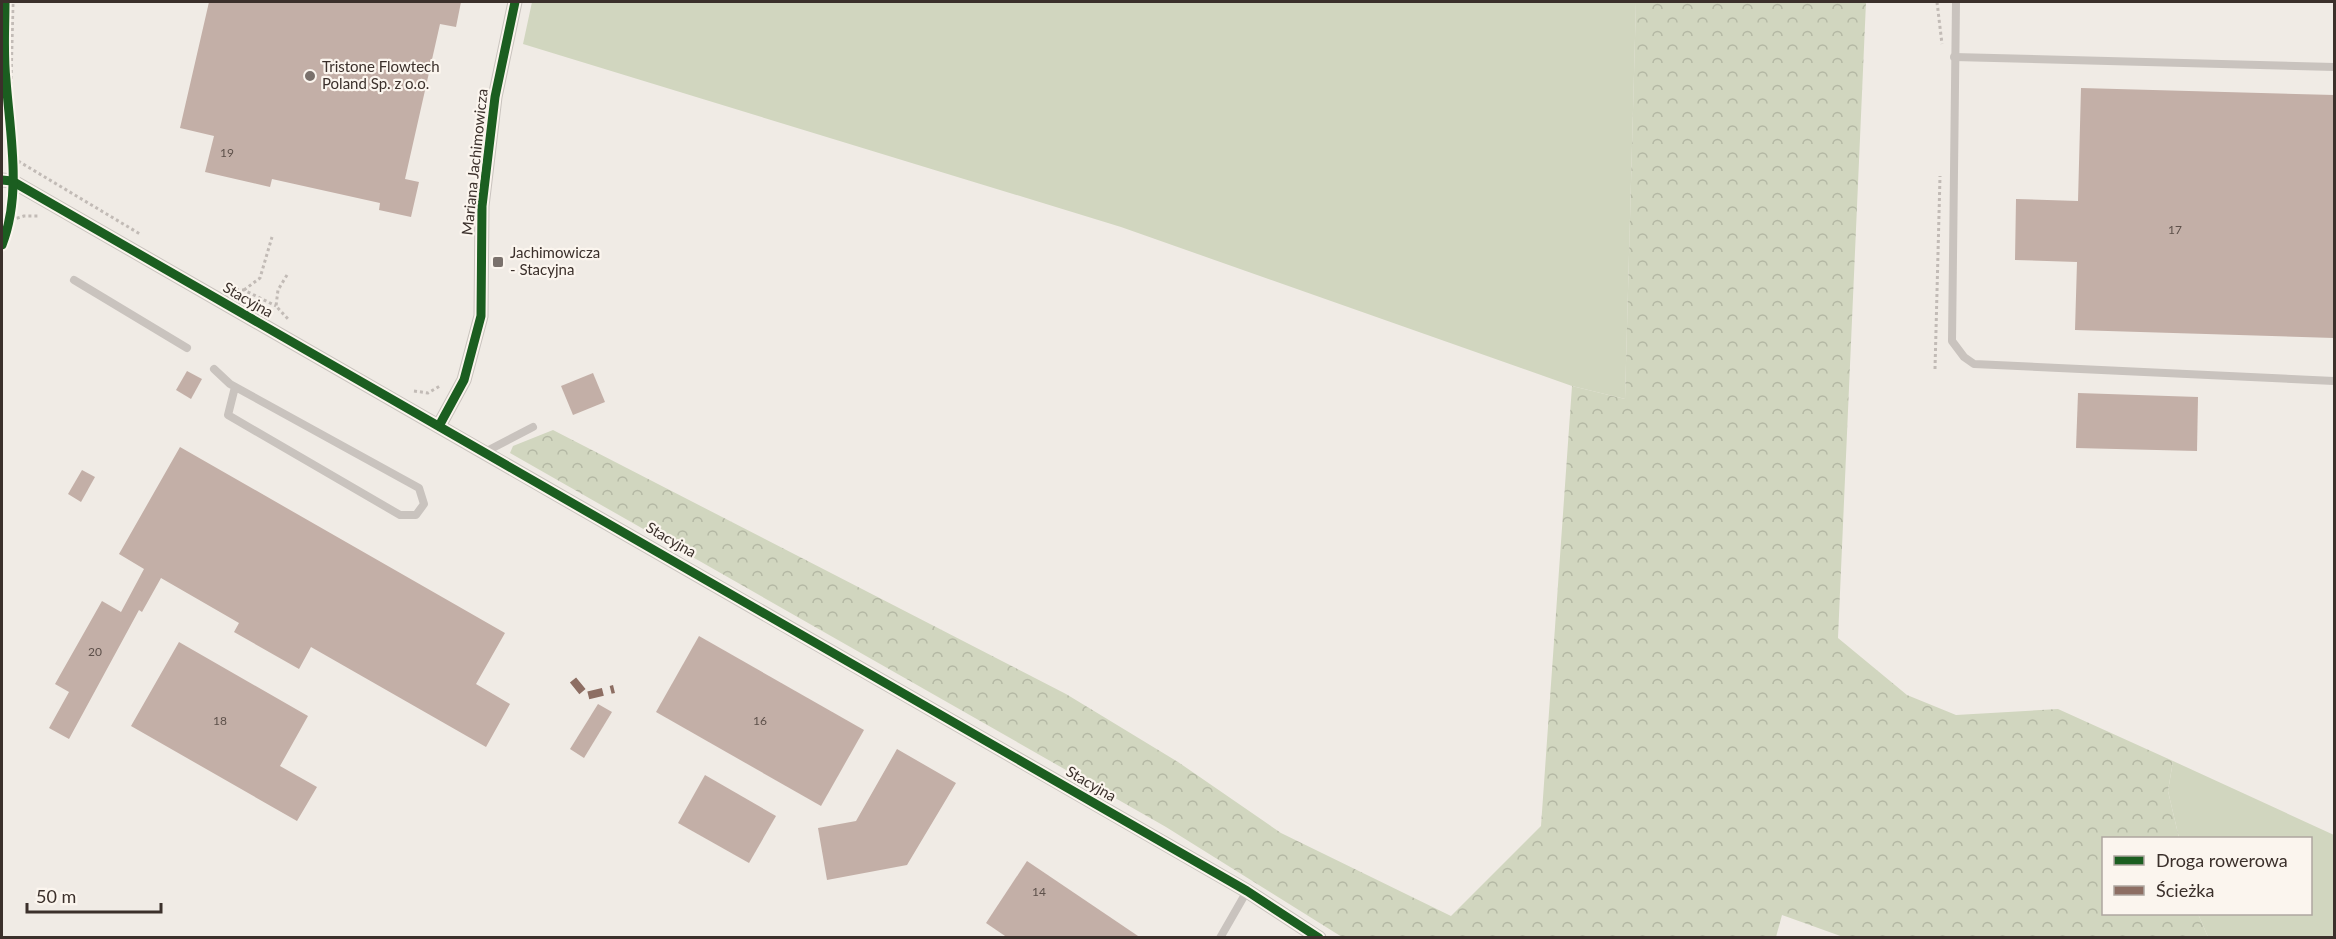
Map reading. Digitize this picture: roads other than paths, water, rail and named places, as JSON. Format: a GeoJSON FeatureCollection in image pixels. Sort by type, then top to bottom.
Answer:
{"type":"FeatureCollection","features":[{"type":"Feature","properties":{"kind":"street","name":"Mariana Jachimowicza"},"geometry":{"type":"LineString","coordinates":[[439,426],[464,380],[481,316],[482,206],[495,97],[515,2]]}},
{"type":"Feature","properties":{"kind":"street","name":"Stacyjna"},"geometry":{"type":"LineString","coordinates":[[7,181],[439,426],[1247,891],[1319,938]]}},
{"type":"Feature","properties":{"kind":"lane"},"geometry":{"type":"LineString","coordinates":[[1956,2],[1952,341],[1964,357],[1974,364],[2334,381]]}},
{"type":"Feature","properties":{"kind":"lane"},"geometry":{"type":"LineString","coordinates":[[1954,57],[2334,67]]}},
{"type":"Feature","properties":{"kind":"lane"},"geometry":{"type":"LineString","coordinates":[[74,280],[187,348]]}},
{"type":"Feature","properties":{"kind":"lane"},"geometry":{"type":"LineString","coordinates":[[214,369],[235,387],[419,488],[424,504],[416,515],[400,514],[228,415],[235,387]]}},
{"type":"Feature","properties":{"kind":"lane"},"geometry":{"type":"LineString","coordinates":[[484,452],[532,427]]}},
{"type":"Feature","properties":{"kind":"lane"},"geometry":{"type":"LineString","coordinates":[[1220,938],[1247,891]]}},
{"type":"Feature","properties":{"kind":"place","name":"Tristone Flowtech Poland Sp. z o.o."},"geometry":{"type":"Point","coordinates":[310,76]}},
{"type":"Feature","properties":{"kind":"place","name":"Jachimowicza - Stacyjna"},"geometry":{"type":"Point","coordinates":[498,262]}}]}
